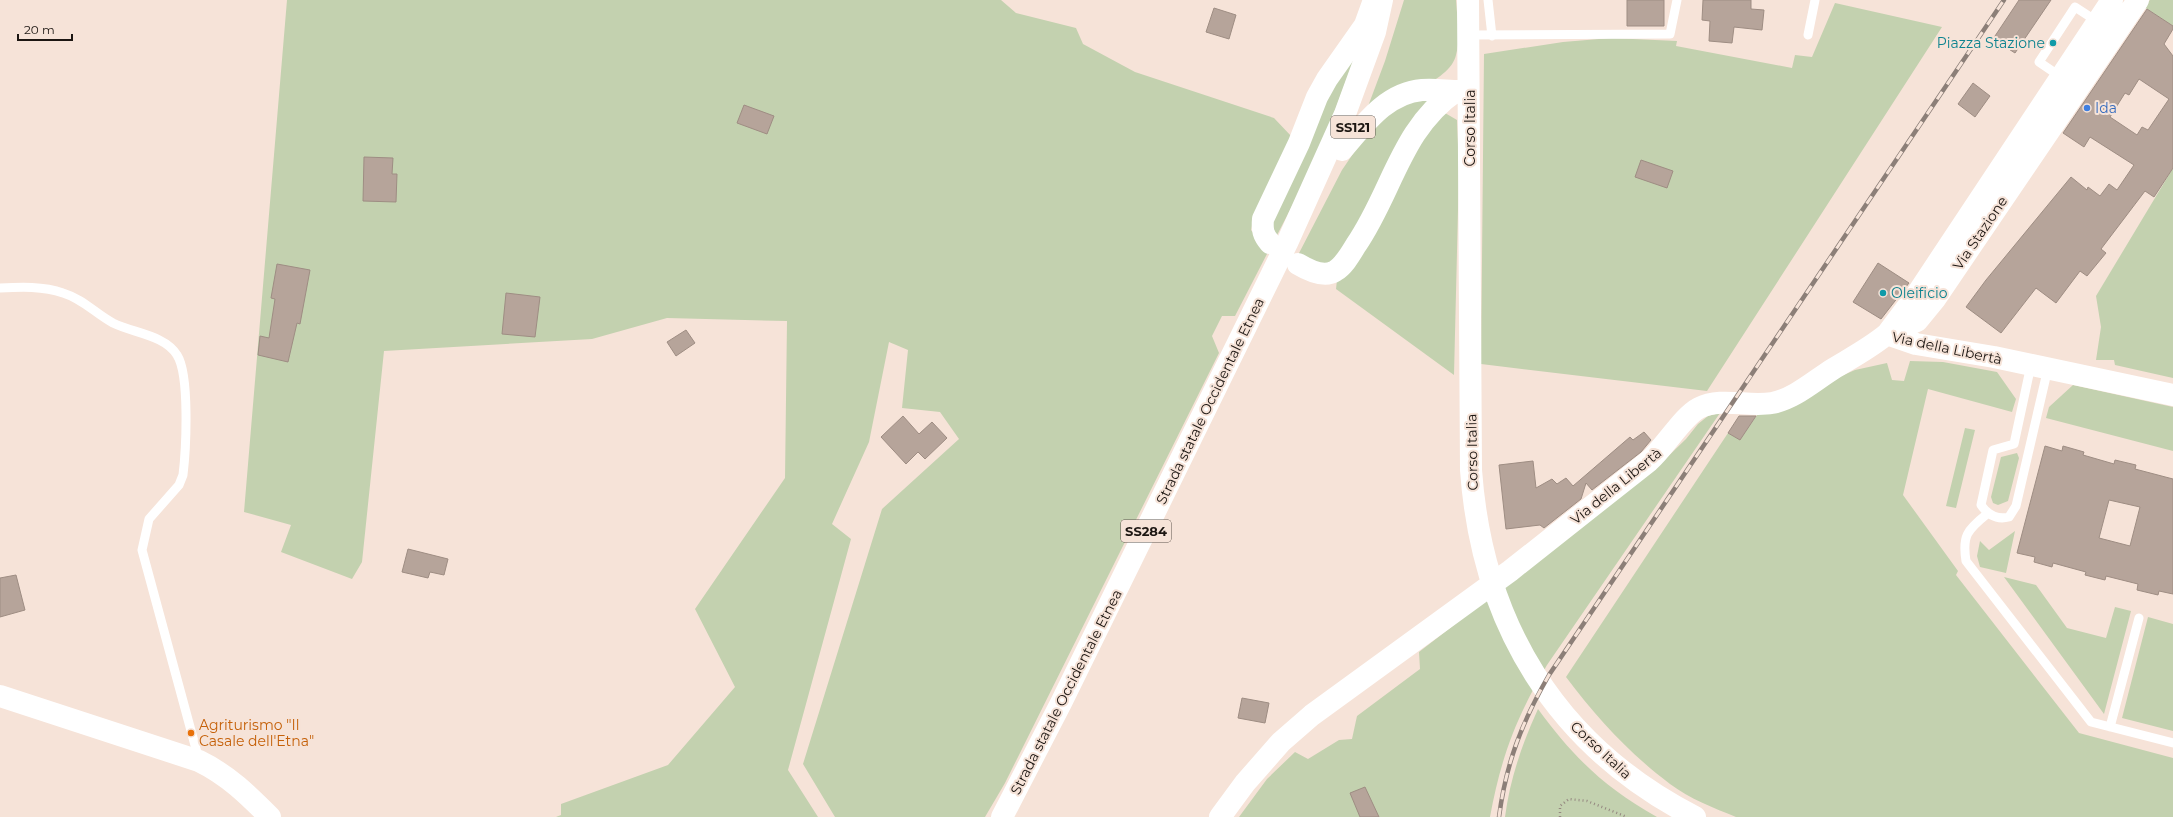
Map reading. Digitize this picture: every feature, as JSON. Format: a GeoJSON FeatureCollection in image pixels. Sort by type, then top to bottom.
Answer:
{"type":"FeatureCollection","features":[{"type":"Feature","properties":{"kind":"main road"},"geometry":{"type":"LineString","coordinates":[[1279,243],[1264,235],[1262,229],[1263,219],[1299,143],[1317,97],[1327,79],[1365,25],[1374,0]]}},
{"type":"Feature","properties":{"kind":"main road","name":"SS121"},"geometry":{"type":"LineString","coordinates":[[1279,243],[1345,114],[1375,32],[1382,0]]}},
{"type":"Feature","properties":{"kind":"main road","name":"SS121"},"geometry":{"type":"LineString","coordinates":[[1279,243],[1342,150],[1357,116],[1388,26],[1394,0]]}},
{"type":"Feature","properties":{"kind":"main road","name":"Via Stazione"},"geometry":{"type":"LineString","coordinates":[[2107,28],[2112,0]]}},
{"type":"Feature","properties":{"kind":"main road","name":"Via Stazione"},"geometry":{"type":"LineString","coordinates":[[1886,334],[1917,294],[2070,83],[2107,28],[2138,0]]}},
{"type":"Feature","properties":{"kind":"main road","name":"Corso Italia"},"geometry":{"type":"LineString","coordinates":[[1468,4],[1469,35],[1463,91],[1471,470],[1478,532],[1494,592],[1505,620],[1534,674],[1572,724],[1610,762],[1641,786],[1694,817]]}},
{"type":"Feature","properties":{"kind":"main road"},"geometry":{"type":"LineString","coordinates":[[1342,150],[1379,109],[1398,97],[1421,90],[1463,91]]}},
{"type":"Feature","properties":{"kind":"main road"},"geometry":{"type":"LineString","coordinates":[[1298,264],[1311,272],[1323,274],[1335,272],[1346,260],[1371,224],[1405,148],[1424,118],[1436,105],[1463,91]]}},
{"type":"Feature","properties":{"kind":"main road","name":"Strada statale Occidentale Etnea"},"geometry":{"type":"LineString","coordinates":[[1002,817],[1075,675],[1279,243]]}},
{"type":"Feature","properties":{"kind":"main road","name":"Via della Libertà"},"geometry":{"type":"LineString","coordinates":[[1220,817],[1245,783],[1281,742],[1312,715],[1510,571],[1649,461],[1694,411],[1714,404],[1767,403],[1784,399],[1868,348],[1886,334],[1916,344],[2040,366],[2173,395]]}},
{"type":"Feature","properties":{"kind":"main road"},"geometry":{"type":"LineString","coordinates":[[0,696],[200,761],[218,770],[235,783],[270,817]]}},
{"type":"Feature","properties":{"kind":"lane"},"geometry":{"type":"LineString","coordinates":[[1488,0],[1492,36]]}},
{"type":"Feature","properties":{"kind":"lane"},"geometry":{"type":"LineString","coordinates":[[1469,35],[1670,34],[1677,0]]}},
{"type":"Feature","properties":{"kind":"lane"},"geometry":{"type":"LineString","coordinates":[[1808,35],[1815,0]]}},
{"type":"Feature","properties":{"kind":"lane"},"geometry":{"type":"LineString","coordinates":[[0,288],[25,287],[63,293],[78,298],[112,322],[169,344],[178,355],[184,378],[184,461],[182,475],[179,485],[149,519],[142,550],[200,761]]}},
{"type":"Feature","properties":{"kind":"lane"},"geometry":{"type":"LineString","coordinates":[[2040,366],[2016,506],[2009,517],[2002,519],[1987,514],[1981,505],[1993,450],[2014,444],[2040,366]]}},
{"type":"Feature","properties":{"kind":"lane"},"geometry":{"type":"LineString","coordinates":[[1987,514],[1973,525],[1963,543],[1966,561],[2091,722],[2173,743]]}},
{"type":"Feature","properties":{"kind":"lane"},"geometry":{"type":"LineString","coordinates":[[2110,727],[2139,618]]}},
{"type":"Feature","properties":{"kind":"path"},"geometry":{"type":"LineString","coordinates":[[1560,817],[1560,806],[1569,799],[1587,801],[1627,817]]}},
{"type":"Feature","properties":{"kind":"green space"},"geometry":{"type":"Polygon","coordinates":[[[287,0],[1001,0],[1016,13],[1076,28],[1083,44],[1135,72],[1274,118],[1292,137],[1253,220],[1251,230],[1268,252],[1235,316],[1222,316],[1212,336],[1219,353],[1005,783],[985,817],[835,817],[803,764],[882,509],[959,439],[940,412],[902,408],[908,350],[889,342],[869,442],[832,524],[851,539],[788,770],[818,817],[556,817],[561,815],[561,804],[668,765],[735,687],[695,609],[785,478],[787,321],[667,318],[592,339],[384,351],[362,562],[352,579],[281,552],[291,525],[244,512],[287,0]]]}},
{"type":"Feature","properties":{"kind":"green space"},"geometry":{"type":"Polygon","coordinates":[[[1404,0],[1456,0],[1458,34],[1456,55],[1451,65],[1443,74],[1432,82],[1404,95],[1367,109],[1385,61],[1404,0]]]}},
{"type":"Feature","properties":{"kind":"green space"},"geometry":{"type":"Polygon","coordinates":[[[2150,0],[2173,0],[2173,26],[2144,7],[2150,0]]]}},
{"type":"Feature","properties":{"kind":"green space"},"geometry":{"type":"Polygon","coordinates":[[[1835,3],[1942,27],[1707,391],[1481,364],[1484,54],[1563,42],[1611,38],[1677,41],[1676,46],[1792,68],[1795,55],[1812,57],[1835,3]]]}},
{"type":"Feature","properties":{"kind":"green space"},"geometry":{"type":"Polygon","coordinates":[[[1359,46],[1318,156],[1275,239],[1271,215],[1313,122],[1359,46]]]}},
{"type":"Feature","properties":{"kind":"green space"},"geometry":{"type":"Polygon","coordinates":[[[1428,100],[1361,231],[1325,268],[1297,257],[1342,170],[1372,126],[1400,101],[1428,100]]]}},
{"type":"Feature","properties":{"kind":"green space"},"geometry":{"type":"Polygon","coordinates":[[[1445,113],[1457,120],[1459,169],[1454,375],[1336,289],[1337,280],[1417,137],[1445,113]]]}},
{"type":"Feature","properties":{"kind":"green space"},"geometry":{"type":"Polygon","coordinates":[[[2173,168],[2173,378],[2115,365],[2114,360],[2096,360],[2101,327],[2096,296],[2173,168]]]}},
{"type":"Feature","properties":{"kind":"green space"},"geometry":{"type":"Polygon","coordinates":[[[1910,361],[1943,362],[1997,372],[2016,399],[2012,412],[1928,389],[1903,495],[1958,571],[1956,575],[2079,733],[2173,758],[2173,817],[1736,817],[1702,803],[1670,784],[1655,772],[1614,734],[1566,677],[1728,433],[1740,440],[1759,412],[1855,370],[1887,363],[1892,380],[1904,381],[1910,361]]]}},
{"type":"Feature","properties":{"kind":"green space"},"geometry":{"type":"Polygon","coordinates":[[[2073,385],[2173,407],[2173,451],[2046,418],[2049,407],[2073,385]]]}},
{"type":"Feature","properties":{"kind":"green space"},"geometry":{"type":"Polygon","coordinates":[[[1720,413],[1547,665],[1536,684],[1511,738],[1499,775],[1490,817],[1239,817],[1267,779],[1295,752],[1308,759],[1339,740],[1352,739],[1357,716],[1420,669],[1419,652],[1654,470],[1686,439],[1698,424],[1708,416],[1720,413]]]}},
{"type":"Feature","properties":{"kind":"green space"},"geometry":{"type":"Polygon","coordinates":[[[1965,428],[1975,430],[1956,508],[1946,506],[1965,428]]]}},
{"type":"Feature","properties":{"kind":"green space"},"geometry":{"type":"Polygon","coordinates":[[[2017,453],[2019,458],[2008,501],[1998,505],[1993,503],[1991,497],[2001,457],[2017,453]]]}},
{"type":"Feature","properties":{"kind":"green space"},"geometry":{"type":"Polygon","coordinates":[[[2015,531],[2006,573],[1980,567],[1977,556],[1980,541],[1989,550],[2015,531]]]}},
{"type":"Feature","properties":{"kind":"green space"},"geometry":{"type":"Polygon","coordinates":[[[2004,577],[2036,585],[2067,628],[2106,638],[2115,607],[2131,611],[2104,714],[2004,577]]]}},
{"type":"Feature","properties":{"kind":"green space"},"geometry":{"type":"Polygon","coordinates":[[[2148,617],[2173,624],[2173,731],[2122,718],[2148,617]]]}},
{"type":"Feature","properties":{"kind":"green space"},"geometry":{"type":"Polygon","coordinates":[[[1538,709],[1577,757],[1591,770],[1621,794],[1657,817],[1505,817],[1517,762],[1538,709]]]}},
{"type":"Feature","properties":{"kind":"building"},"geometry":{"type":"Polygon","coordinates":[[[1627,0],[1664,0],[1664,26],[1627,26],[1627,0]]]}},
{"type":"Feature","properties":{"kind":"building"},"geometry":{"type":"Polygon","coordinates":[[[1703,0],[1751,0],[1751,9],[1764,10],[1762,30],[1734,27],[1732,43],[1709,41],[1710,21],[1702,20],[1703,0]]]}},
{"type":"Feature","properties":{"kind":"building"},"geometry":{"type":"Polygon","coordinates":[[[2019,0],[2051,0],[2015,53],[1993,39],[2019,0]]]}},
{"type":"Feature","properties":{"kind":"building"},"geometry":{"type":"Polygon","coordinates":[[[1214,8],[1236,15],[1229,39],[1206,32],[1214,8]]]}},
{"type":"Feature","properties":{"kind":"building"},"geometry":{"type":"Polygon","coordinates":[[[2147,9],[2173,26],[2173,29],[2164,44],[2173,56],[2173,168],[2154,197],[2145,191],[2101,249],[2106,253],[2087,276],[2080,271],[2056,303],[2036,288],[2001,333],[1966,307],[1986,280],[2071,177],[2087,190],[2088,187],[2100,196],[2109,184],[2117,190],[2134,165],[2090,137],[2084,147],[2063,133],[2147,9]],[[2139,79],[2129,95],[2125,93],[2110,117],[2137,135],[2142,127],[2148,130],[2169,99],[2139,79]]]}},
{"type":"Feature","properties":{"kind":"building"},"geometry":{"type":"Polygon","coordinates":[[[1973,83],[1990,96],[1975,117],[1958,104],[1973,83]]]}},
{"type":"Feature","properties":{"kind":"building"},"geometry":{"type":"Polygon","coordinates":[[[744,105],[774,116],[767,134],[737,123],[744,105]]]}},
{"type":"Feature","properties":{"kind":"building"},"geometry":{"type":"Polygon","coordinates":[[[364,157],[393,158],[392,174],[397,174],[396,202],[363,201],[364,157]]]}},
{"type":"Feature","properties":{"kind":"building"},"geometry":{"type":"Polygon","coordinates":[[[1641,160],[1673,171],[1667,188],[1635,177],[1641,160]]]}},
{"type":"Feature","properties":{"kind":"building","name":"Oleificio"},"geometry":{"type":"Polygon","coordinates":[[[1878,263],[1909,283],[1881,319],[1853,302],[1878,263]]]}},
{"type":"Feature","properties":{"kind":"building"},"geometry":{"type":"Polygon","coordinates":[[[277,264],[310,270],[300,324],[297,323],[288,362],[258,355],[260,336],[269,338],[275,299],[271,298],[277,264]]]}},
{"type":"Feature","properties":{"kind":"building"},"geometry":{"type":"Polygon","coordinates":[[[506,293],[540,297],[535,337],[502,334],[506,293]]]}},
{"type":"Feature","properties":{"kind":"building"},"geometry":{"type":"Polygon","coordinates":[[[686,330],[695,343],[676,356],[667,342],[686,330]]]}},
{"type":"Feature","properties":{"kind":"building"},"geometry":{"type":"Polygon","coordinates":[[[903,416],[919,434],[932,422],[947,438],[925,459],[918,452],[906,464],[881,437],[903,416]]]}},
{"type":"Feature","properties":{"kind":"building"},"geometry":{"type":"Polygon","coordinates":[[[1739,416],[1756,416],[1740,440],[1728,433],[1739,416]]]}},
{"type":"Feature","properties":{"kind":"building"},"geometry":{"type":"Polygon","coordinates":[[[1644,432],[1651,440],[1641,452],[1592,490],[1586,483],[1581,499],[1544,528],[1540,525],[1506,529],[1499,465],[1533,461],[1536,488],[1552,479],[1557,484],[1566,478],[1573,486],[1630,437],[1633,440],[1644,432]]]}},
{"type":"Feature","properties":{"kind":"building"},"geometry":{"type":"Polygon","coordinates":[[[2045,446],[2062,451],[2063,446],[2084,452],[2083,455],[2114,464],[2115,460],[2136,465],[2135,469],[2173,479],[2173,594],[2159,591],[2158,595],[2137,590],[2138,584],[2106,576],[2105,580],[2085,575],[2086,572],[2053,563],[2052,567],[2034,562],[2035,557],[2017,553],[2045,446]],[[2109,500],[2099,538],[2130,546],[2140,507],[2109,500]]]}},
{"type":"Feature","properties":{"kind":"building"},"geometry":{"type":"Polygon","coordinates":[[[408,549],[448,559],[444,575],[430,572],[428,578],[402,572],[408,549]]]}},
{"type":"Feature","properties":{"kind":"building"},"geometry":{"type":"Polygon","coordinates":[[[16,575],[25,610],[0,617],[0,578],[16,575]]]}},
{"type":"Feature","properties":{"kind":"building"},"geometry":{"type":"Polygon","coordinates":[[[1242,698],[1269,703],[1265,723],[1238,718],[1242,698]]]}},
{"type":"Feature","properties":{"kind":"building"},"geometry":{"type":"Polygon","coordinates":[[[1365,787],[1379,817],[1360,817],[1350,793],[1365,787]]]}},
{"type":"Feature","properties":{"kind":"railway"},"geometry":{"type":"LineString","coordinates":[[1499,817],[1506,779],[1516,743],[1539,692],[1549,675],[2004,0]]}},
{"type":"Feature","properties":{"kind":"place","name":"Piazza Stazione"},"geometry":{"type":"Point","coordinates":[2053,43]}},
{"type":"Feature","properties":{"kind":"place","name":"Ida"},"geometry":{"type":"Point","coordinates":[2087,108]}},
{"type":"Feature","properties":{"kind":"place","name":"Oleificio"},"geometry":{"type":"Point","coordinates":[1883,293]}},
{"type":"Feature","properties":{"kind":"place","name":"Agriturismo \"Il Casale dell'Etna\""},"geometry":{"type":"Point","coordinates":[191,733]}}]}
